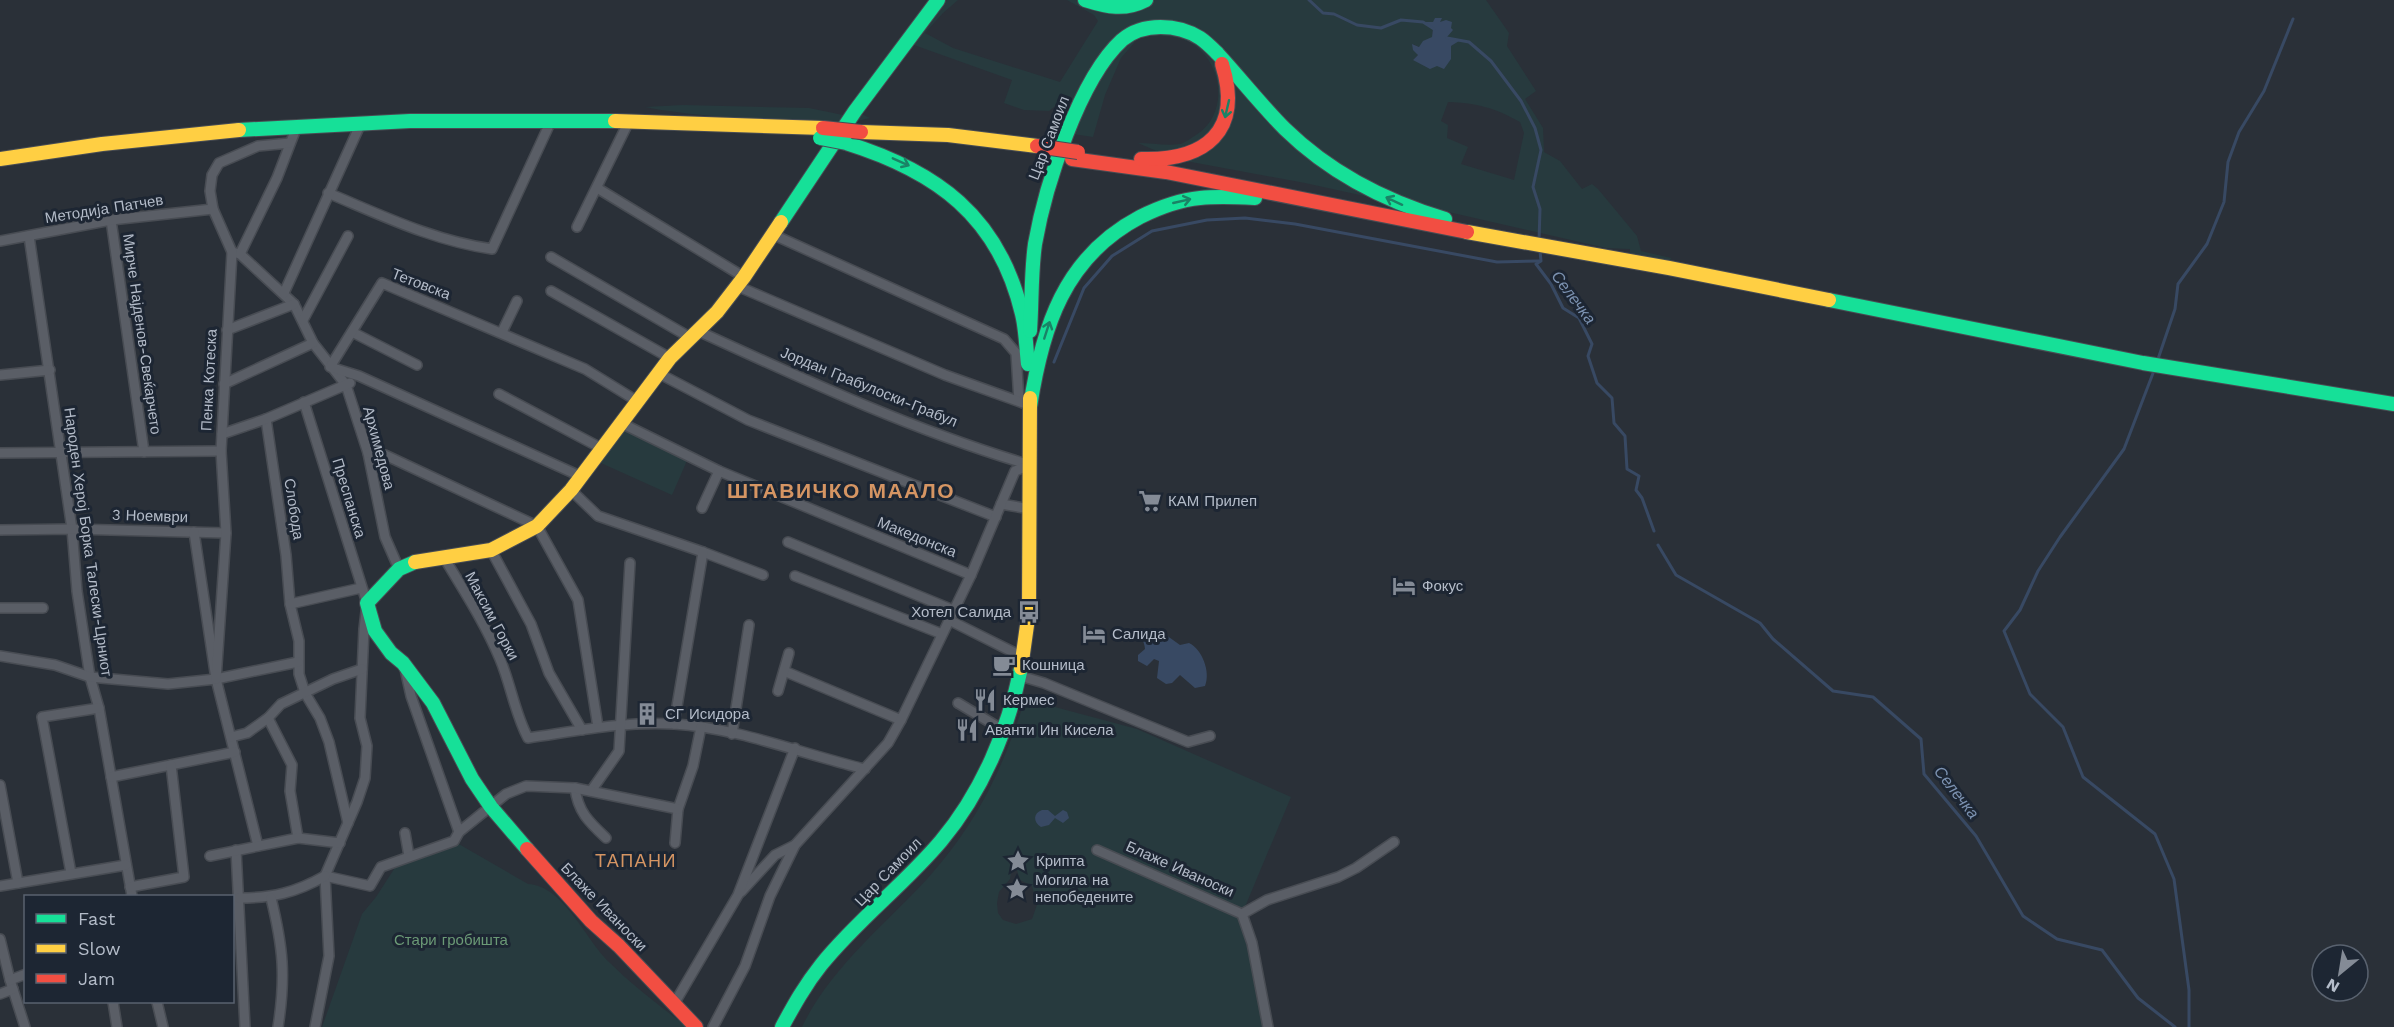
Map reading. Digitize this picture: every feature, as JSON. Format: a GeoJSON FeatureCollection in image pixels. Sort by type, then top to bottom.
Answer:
{"type":"FeatureCollection","features":[{"type":"Feature","properties":{"kind":"main road"},"geometry":{"type":"LineString","coordinates":[[367,603],[399,569],[413,562],[491,550],[537,525],[570,490],[670,358],[694,335],[741,282],[774,235],[824,139],[938,0]]}},
{"type":"Feature","properties":{"kind":"main road"},"geometry":{"type":"LineString","coordinates":[[1085,0],[1113,9],[1135,7],[1146,0]]}},
{"type":"Feature","properties":{"kind":"main road","name":"Цар Самоил"},"geometry":{"type":"LineString","coordinates":[[1028,364],[1035,246],[1044,202],[1079,102],[1104,63],[1123,39],[1144,29],[1162,26],[1200,38],[1217,53],[1285,129],[1339,172],[1401,204],[1511,237]]}},
{"type":"Feature","properties":{"kind":"main road"},"geometry":{"type":"LineString","coordinates":[[824,139],[861,132],[948,135],[1075,155],[1155,161],[1193,154],[1206,146],[1220,129],[1227,114],[1231,92],[1217,53]]}},
{"type":"Feature","properties":{"kind":"main road"},"geometry":{"type":"LineString","coordinates":[[0,159],[137,139],[361,123],[629,121],[846,143],[896,159],[929,176],[949,191],[987,233],[1004,265],[1021,311],[1028,364],[1024,404]]}},
{"type":"Feature","properties":{"kind":"main road"},"geometry":{"type":"LineString","coordinates":[[1075,155],[1511,237],[2143,363],[2394,404]]}},
{"type":"Feature","properties":{"kind":"main road"},"geometry":{"type":"LineString","coordinates":[[1024,404],[1034,378],[1047,328],[1070,280],[1102,244],[1134,221],[1170,204],[1206,197],[1265,199],[1426,231],[1511,237]]}},
{"type":"Feature","properties":{"kind":"main road","name":"Цар Самоил"},"geometry":{"type":"LineString","coordinates":[[783,1027],[806,984],[941,841],[960,814],[991,761],[1003,730],[1020,676],[1029,612],[1030,465],[1024,404]]}},
{"type":"Feature","properties":{"kind":"main road","name":"Блаже Иваноски"},"geometry":{"type":"LineString","coordinates":[[367,603],[375,631],[391,653],[404,663],[433,703],[472,779],[491,807],[591,921],[696,1027]]}},
{"type":"Feature","properties":{"kind":"street"},"geometry":{"type":"LineString","coordinates":[[328,193],[411,228],[466,245],[492,249],[551,121]]}},
{"type":"Feature","properties":{"kind":"street"},"geometry":{"type":"LineString","coordinates":[[577,227],[629,121]]}},
{"type":"Feature","properties":{"kind":"street"},"geometry":{"type":"LineString","coordinates":[[284,293],[361,123]]}},
{"type":"Feature","properties":{"kind":"street"},"geometry":{"type":"LineString","coordinates":[[236,253],[277,178],[297,126]]}},
{"type":"Feature","properties":{"kind":"street","name":"Пенка Котеска"},"geometry":{"type":"LineString","coordinates":[[216,680],[226,533],[221,451],[226,330],[236,253],[213,208],[210,191],[212,175],[219,163],[258,146],[290,143]]}},
{"type":"Feature","properties":{"kind":"street"},"geometry":{"type":"LineString","coordinates":[[597,188],[741,282],[945,375],[1024,404],[1016,353],[1004,339],[774,235]]}},
{"type":"Feature","properties":{"kind":"street","name":"Методиjа Патчев"},"geometry":{"type":"LineString","coordinates":[[0,241],[111,220],[213,208]]}},
{"type":"Feature","properties":{"kind":"street","name":"Мирче Најденов-Свеќарчето"},"geometry":{"type":"LineString","coordinates":[[111,220],[144,452]]}},
{"type":"Feature","properties":{"kind":"street","name":"Народен Херој Борка Талески-Црниот"},"geometry":{"type":"LineString","coordinates":[[30,236],[72,529],[77,591],[90,677],[99,708],[131,892],[184,877],[171,765]]}},
{"type":"Feature","properties":{"kind":"street"},"geometry":{"type":"LineString","coordinates":[[303,320],[348,236]]}},
{"type":"Feature","properties":{"kind":"street","name":"Архимедова"},"geometry":{"type":"LineString","coordinates":[[236,253],[294,304],[313,343],[346,385],[368,453],[385,537],[399,569]]}},
{"type":"Feature","properties":{"kind":"street"},"geometry":{"type":"LineString","coordinates":[[551,257],[694,335]]}},
{"type":"Feature","properties":{"kind":"street","name":"Тетовска"},"geometry":{"type":"LineString","coordinates":[[330,367],[382,283],[585,369],[637,401]]}},
{"type":"Feature","properties":{"kind":"street"},"geometry":{"type":"LineString","coordinates":[[551,291],[670,358]]}},
{"type":"Feature","properties":{"kind":"street"},"geometry":{"type":"LineString","coordinates":[[502,332],[517,301]]}},
{"type":"Feature","properties":{"kind":"street"},"geometry":{"type":"LineString","coordinates":[[226,330],[294,304]]}},
{"type":"Feature","properties":{"kind":"street"},"geometry":{"type":"LineString","coordinates":[[352,332],[417,365]]}},
{"type":"Feature","properties":{"kind":"street","name":"Јордан Грабулоски-Грабул"},"geometry":{"type":"LineString","coordinates":[[694,335],[843,397],[977,449],[1030,465]]}},
{"type":"Feature","properties":{"kind":"street"},"geometry":{"type":"LineString","coordinates":[[224,384],[313,343]]}},
{"type":"Feature","properties":{"kind":"street"},"geometry":{"type":"LineString","coordinates":[[330,367],[359,376],[579,476]]}},
{"type":"Feature","properties":{"kind":"street"},"geometry":{"type":"LineString","coordinates":[[0,375],[50,370]]}},
{"type":"Feature","properties":{"kind":"street"},"geometry":{"type":"LineString","coordinates":[[658,373],[748,420],[996,517]]}},
{"type":"Feature","properties":{"kind":"street"},"geometry":{"type":"LineString","coordinates":[[222,434],[346,385],[359,376]]}},
{"type":"Feature","properties":{"kind":"street"},"geometry":{"type":"LineString","coordinates":[[499,394],[601,448]]}},
{"type":"Feature","properties":{"kind":"street","name":"Преспанска"},"geometry":{"type":"LineString","coordinates":[[304,402],[367,603]]}},
{"type":"Feature","properties":{"kind":"street","name":"Слобода"},"geometry":{"type":"LineString","coordinates":[[266,418],[286,555],[290,604],[299,641],[298,662],[305,693],[320,718],[329,742],[348,823]]}},
{"type":"Feature","properties":{"kind":"street","name":"Македонска"},"geometry":{"type":"LineString","coordinates":[[621,423],[719,471],[971,575]]}},
{"type":"Feature","properties":{"kind":"street"},"geometry":{"type":"LineString","coordinates":[[0,453],[221,451]]}},
{"type":"Feature","properties":{"kind":"street"},"geometry":{"type":"LineString","coordinates":[[368,453],[385,455],[537,525],[578,600],[598,727]]}},
{"type":"Feature","properties":{"kind":"street"},"geometry":{"type":"LineString","coordinates":[[713,1027],[745,966],[770,896],[795,845],[888,743],[971,575],[1015,471],[1030,465]]}},
{"type":"Feature","properties":{"kind":"street"},"geometry":{"type":"LineString","coordinates":[[702,508],[719,471]]}},
{"type":"Feature","properties":{"kind":"street"},"geometry":{"type":"LineString","coordinates":[[570,490],[598,516],[763,575]]}},
{"type":"Feature","properties":{"kind":"street"},"geometry":{"type":"LineString","coordinates":[[1001,504],[1030,509]]}},
{"type":"Feature","properties":{"kind":"street","name":"3 Ноември"},"geometry":{"type":"LineString","coordinates":[[0,530],[72,529],[226,533]]}},
{"type":"Feature","properties":{"kind":"street","name":"Пенка Котеска"},"geometry":{"type":"LineString","coordinates":[[194,532],[216,680],[258,846]]}},
{"type":"Feature","properties":{"kind":"street"},"geometry":{"type":"LineString","coordinates":[[788,542],[953,610]]}},
{"type":"Feature","properties":{"kind":"street"},"geometry":{"type":"LineString","coordinates":[[491,550],[531,624],[549,673],[582,730]]}},
{"type":"Feature","properties":{"kind":"street"},"geometry":{"type":"LineString","coordinates":[[674,724],[703,552]]}},
{"type":"Feature","properties":{"kind":"street","name":"Максим Горки"},"geometry":{"type":"LineString","coordinates":[[443,556],[499,657],[515,700],[520,723],[528,738],[621,723],[674,724],[795,748],[865,769]]}},
{"type":"Feature","properties":{"kind":"street"},"geometry":{"type":"LineString","coordinates":[[591,791],[619,751],[630,563]]}},
{"type":"Feature","properties":{"kind":"street"},"geometry":{"type":"LineString","coordinates":[[795,576],[942,634]]}},
{"type":"Feature","properties":{"kind":"street"},"geometry":{"type":"LineString","coordinates":[[290,604],[361,588]]}},
{"type":"Feature","properties":{"kind":"street"},"geometry":{"type":"LineString","coordinates":[[315,1027],[329,956],[325,876],[364,778],[368,746],[360,718],[367,603]]}},
{"type":"Feature","properties":{"kind":"street"},"geometry":{"type":"LineString","coordinates":[[0,608],[43,608]]}},
{"type":"Feature","properties":{"kind":"street"},"geometry":{"type":"LineString","coordinates":[[949,620],[1023,657]]}},
{"type":"Feature","properties":{"kind":"street"},"geometry":{"type":"LineString","coordinates":[[732,734],[749,624]]}},
{"type":"Feature","properties":{"kind":"street"},"geometry":{"type":"LineString","coordinates":[[778,692],[789,653]]}},
{"type":"Feature","properties":{"kind":"street"},"geometry":{"type":"LineString","coordinates":[[0,656],[55,665],[90,677],[168,684],[216,680],[298,662]]}},
{"type":"Feature","properties":{"kind":"street"},"geometry":{"type":"LineString","coordinates":[[404,663],[411,696],[459,832]]}},
{"type":"Feature","properties":{"kind":"street"},"geometry":{"type":"LineString","coordinates":[[231,736],[248,733],[268,718],[281,704],[333,679],[362,669]]}},
{"type":"Feature","properties":{"kind":"street"},"geometry":{"type":"LineString","coordinates":[[784,671],[901,720]]}},
{"type":"Feature","properties":{"kind":"street"},"geometry":{"type":"LineString","coordinates":[[1020,676],[1044,683],[1188,742],[1210,736]]}},
{"type":"Feature","properties":{"kind":"street"},"geometry":{"type":"LineString","coordinates":[[958,703],[1003,730]]}},
{"type":"Feature","properties":{"kind":"street"},"geometry":{"type":"LineString","coordinates":[[71,873],[42,717],[99,708]]}},
{"type":"Feature","properties":{"kind":"street"},"geometry":{"type":"LineString","coordinates":[[268,718],[292,765],[290,791],[298,838]]}},
{"type":"Feature","properties":{"kind":"street"},"geometry":{"type":"LineString","coordinates":[[675,843],[678,809],[693,766],[701,728]]}},
{"type":"Feature","properties":{"kind":"street"},"geometry":{"type":"LineString","coordinates":[[674,1005],[738,895],[795,748]]}},
{"type":"Feature","properties":{"kind":"street"},"geometry":{"type":"LineString","coordinates":[[111,777],[235,752]]}},
{"type":"Feature","properties":{"kind":"street"},"geometry":{"type":"LineString","coordinates":[[0,785],[18,883]]}},
{"type":"Feature","properties":{"kind":"street"},"geometry":{"type":"LineString","coordinates":[[237,902],[271,898],[307,886],[325,876],[370,886],[381,867],[454,841],[459,832],[506,794],[526,786],[575,788],[678,809]]}},
{"type":"Feature","properties":{"kind":"street"},"geometry":{"type":"LineString","coordinates":[[575,788],[577,802],[587,820],[606,838]]}},
{"type":"Feature","properties":{"kind":"street"},"geometry":{"type":"LineString","coordinates":[[405,833],[410,856]]}},
{"type":"Feature","properties":{"kind":"street"},"geometry":{"type":"LineString","coordinates":[[210,856],[298,838],[340,843]]}},
{"type":"Feature","properties":{"kind":"street"},"geometry":{"type":"LineString","coordinates":[[1242,914],[1268,900],[1338,877],[1356,868],[1394,842]]}},
{"type":"Feature","properties":{"kind":"street"},"geometry":{"type":"LineString","coordinates":[[738,895],[776,855],[795,845]]}},
{"type":"Feature","properties":{"kind":"street"},"geometry":{"type":"LineString","coordinates":[[236,850],[245,1027]]}},
{"type":"Feature","properties":{"kind":"street","name":"Блаже Иваноски"},"geometry":{"type":"LineString","coordinates":[[1097,850],[1242,914],[1252,943],[1268,1027]]}},
{"type":"Feature","properties":{"kind":"street"},"geometry":{"type":"LineString","coordinates":[[0,886],[126,864]]}},
{"type":"Feature","properties":{"kind":"street"},"geometry":{"type":"LineString","coordinates":[[271,898],[282,941],[284,991],[278,1027]]}},
{"type":"Feature","properties":{"kind":"street"},"geometry":{"type":"LineString","coordinates":[[0,939],[11,985],[25,1027]]}},
{"type":"Feature","properties":{"kind":"street"},"geometry":{"type":"LineString","coordinates":[[0,994],[24,975]]}},
{"type":"Feature","properties":{"kind":"street"},"geometry":{"type":"LineString","coordinates":[[113,1003],[117,1027]]}},
{"type":"Feature","properties":{"kind":"street"},"geometry":{"type":"LineString","coordinates":[[156,1003],[163,1027]]}},
{"type":"Feature","properties":{"kind":"green space"},"geometry":{"type":"Polygon","coordinates":[[[938,0],[958,0],[925,33],[953,48],[1060,82],[1098,21],[1094,15],[1067,0],[1486,0],[1509,33],[1507,46],[1536,91],[1525,99],[1543,128],[1544,152],[1560,161],[1582,189],[1592,184],[1598,189],[1637,236],[1641,251],[1671,258],[1669,268],[1629,261],[1630,249],[1606,248],[1418,205],[1401,204],[1305,183],[1175,159],[1138,143],[1170,145],[1182,143],[1206,126],[1213,115],[1218,90],[1211,65],[1194,45],[1175,37],[1140,36],[1121,58],[1105,95],[1093,137],[1066,133],[1078,102],[1065,98],[1049,111],[1024,110],[1004,103],[1012,80],[914,45],[900,62],[938,0]],[[1424,23],[1433,28],[1432,37],[1419,47],[1413,44],[1418,55],[1413,60],[1451,59],[1451,46],[1457,41],[1446,37],[1439,23],[1424,23]],[[1448,102],[1441,121],[1448,125],[1447,138],[1468,147],[1461,164],[1514,180],[1524,133],[1520,122],[1486,107],[1448,102]]]}},
{"type":"Feature","properties":{"kind":"green space"},"geometry":{"type":"Polygon","coordinates":[[[683,105],[809,108],[843,115],[855,111],[870,118],[833,123],[807,123],[676,112],[645,107],[683,105]]]}},
{"type":"Feature","properties":{"kind":"green space"},"geometry":{"type":"Polygon","coordinates":[[[621,423],[689,456],[672,495],[592,459],[621,423]]]}},
{"type":"Feature","properties":{"kind":"green space"},"geometry":{"type":"Polygon","coordinates":[[[1025,699],[1137,729],[1291,797],[1242,914],[1268,1027],[802,1027],[827,985],[859,948],[928,878],[961,837],[998,772],[1025,699]],[[1013,855],[1009,858],[1012,866],[1010,879],[999,892],[997,903],[998,913],[1003,920],[1016,924],[1032,919],[1037,905],[1032,886],[1020,880],[1016,867],[1020,860],[1013,855]]]}},
{"type":"Feature","properties":{"kind":"green space","name":"Стари гробишта"},"geometry":{"type":"Polygon","coordinates":[[[457,843],[528,884],[541,887],[552,894],[563,903],[609,962],[637,988],[687,1027],[322,1027],[362,914],[396,866],[457,843]]]}},
{"type":"Feature","properties":{"kind":"water"},"geometry":{"type":"Polygon","coordinates":[[[1435,18],[1442,18],[1440,22],[1446,20],[1452,22],[1453,30],[1447,37],[1459,41],[1451,46],[1451,59],[1444,69],[1437,66],[1430,69],[1413,60],[1418,55],[1413,50],[1412,44],[1419,47],[1423,41],[1432,37],[1433,28],[1423,22],[1433,22],[1435,18]]]}},
{"type":"Feature","properties":{"kind":"water"},"geometry":{"type":"Polygon","coordinates":[[[1154,628],[1160,636],[1166,635],[1180,645],[1189,643],[1198,650],[1206,668],[1205,686],[1195,688],[1180,675],[1172,683],[1166,684],[1157,678],[1159,661],[1154,659],[1147,666],[1138,661],[1138,655],[1145,649],[1142,634],[1147,629],[1154,628]]]}},
{"type":"Feature","properties":{"kind":"water"},"geometry":{"type":"Polygon","coordinates":[[[1042,810],[1048,810],[1055,816],[1063,810],[1067,812],[1069,818],[1063,823],[1055,818],[1049,825],[1041,827],[1035,818],[1042,810]]]}},
{"type":"Feature","properties":{"kind":"waterway","name":"Селечка"},"geometry":{"type":"LineString","coordinates":[[1309,0],[1323,13],[1334,14],[1357,25],[1381,28],[1401,20],[1423,22],[1434,29]]}},
{"type":"Feature","properties":{"kind":"waterway"},"geometry":{"type":"LineString","coordinates":[[2158,359],[2175,309],[2178,284],[2207,244],[2224,202],[2228,162],[2239,132],[2264,91],[2293,19]]}},
{"type":"Feature","properties":{"kind":"waterway","name":"Селечка"},"geometry":{"type":"LineString","coordinates":[[1447,38],[1469,42],[1491,61],[1521,101],[1535,128],[1541,150],[1533,187],[1540,209],[1539,241]]}},
{"type":"Feature","properties":{"kind":"waterway"},"geometry":{"type":"LineString","coordinates":[[1054,362],[1084,288],[1112,256],[1152,231],[1207,220],[1245,218],[1295,224],[1497,262],[1539,261]]}},
{"type":"Feature","properties":{"kind":"waterway","name":"Селечка"},"geometry":{"type":"LineString","coordinates":[[1540,251],[1541,261],[1536,264],[1551,284],[1563,308],[1579,318],[1592,344],[1588,356],[1597,383],[1612,398],[1614,423],[1625,436],[1627,469],[1639,476],[1636,490],[1642,498],[1654,531]]}},
{"type":"Feature","properties":{"kind":"waterway"},"geometry":{"type":"LineString","coordinates":[[2155,368],[2124,449],[2060,537],[2038,571],[2020,610],[2004,631],[2030,694],[2063,727],[2083,777],[2155,834],[2174,879],[2189,990],[2189,1027]]}},
{"type":"Feature","properties":{"kind":"waterway","name":"Селечка"},"geometry":{"type":"LineString","coordinates":[[1658,545],[1676,575],[1760,623],[1773,639],[1833,691],[1873,697],[1921,739],[1924,774],[1976,836],[2023,916],[2057,939],[2102,950],[2138,998],[2175,1027]]}},
{"type":"Feature","properties":{"kind":"traffic: fast"},"geometry":{"type":"LineString","coordinates":[[781,222],[855,111],[938,0]]}},
{"type":"Feature","properties":{"kind":"traffic: fast"},"geometry":{"type":"LineString","coordinates":[[1085,0],[1116,7],[1131,6],[1146,0]]}},
{"type":"Feature","properties":{"kind":"traffic: fast"},"geometry":{"type":"LineString","coordinates":[[1030,331],[1035,244],[1047,194],[1066,135],[1078,107],[1106,58],[1130,34],[1161,27],[1191,33],[1217,53]]}},
{"type":"Feature","properties":{"kind":"traffic: fast"},"geometry":{"type":"LineString","coordinates":[[1217,53],[1267,111],[1302,145],[1321,159],[1359,184],[1401,204],[1445,219]]}},
{"type":"Feature","properties":{"kind":"traffic: fast"},"geometry":{"type":"LineString","coordinates":[[239,130],[410,121],[615,121]]}},
{"type":"Feature","properties":{"kind":"traffic: fast"},"geometry":{"type":"LineString","coordinates":[[820,138],[846,143]]}},
{"type":"Feature","properties":{"kind":"traffic: fast"},"geometry":{"type":"LineString","coordinates":[[846,143],[878,154],[935,184],[959,202],[980,224],[997,250],[1012,280],[1023,320],[1028,364]]}},
{"type":"Feature","properties":{"kind":"traffic: fast"},"geometry":{"type":"LineString","coordinates":[[1030,407],[1035,378],[1050,323],[1061,297],[1092,252],[1114,233],[1140,217],[1169,205],[1207,197],[1255,198]]}},
{"type":"Feature","properties":{"kind":"traffic: fast"},"geometry":{"type":"LineString","coordinates":[[1829,300],[2143,363],[2394,404]]}},
{"type":"Feature","properties":{"kind":"traffic: fast"},"geometry":{"type":"LineString","coordinates":[[415,562],[399,569],[367,603],[375,631],[433,703],[472,779],[491,807],[527,849]]}},
{"type":"Feature","properties":{"kind":"traffic: fast"},"geometry":{"type":"LineString","coordinates":[[782,1027],[821,965],[850,933],[912,873],[956,822],[992,759],[1009,714],[1021,668]]}},
{"type":"Feature","properties":{"kind":"traffic: slow"},"geometry":{"type":"LineString","coordinates":[[615,121],[823,128]]}},
{"type":"Feature","properties":{"kind":"traffic: slow"},"geometry":{"type":"LineString","coordinates":[[0,159],[102,144],[239,130]]}},
{"type":"Feature","properties":{"kind":"traffic: slow"},"geometry":{"type":"LineString","coordinates":[[861,132],[948,135],[1037,146]]}},
{"type":"Feature","properties":{"kind":"traffic: slow"},"geometry":{"type":"LineString","coordinates":[[415,562],[491,550],[537,526],[571,490],[670,358],[717,312],[781,222]]}},
{"type":"Feature","properties":{"kind":"traffic: slow"},"geometry":{"type":"LineString","coordinates":[[1467,232],[1669,268],[1829,300]]}},
{"type":"Feature","properties":{"kind":"traffic: slow"},"geometry":{"type":"LineString","coordinates":[[1021,668],[1029,611],[1030,398]]}},
{"type":"Feature","properties":{"kind":"traffic: jam"},"geometry":{"type":"LineString","coordinates":[[1141,159],[1184,154],[1201,147],[1214,137],[1223,124],[1227,107],[1227,87],[1222,64]]}},
{"type":"Feature","properties":{"kind":"traffic: jam"},"geometry":{"type":"LineString","coordinates":[[823,128],[861,132]]}},
{"type":"Feature","properties":{"kind":"traffic: jam"},"geometry":{"type":"LineString","coordinates":[[1037,146],[1078,152]]}},
{"type":"Feature","properties":{"kind":"traffic: jam"},"geometry":{"type":"LineString","coordinates":[[1072,159],[1166,172],[1467,232]]}},
{"type":"Feature","properties":{"kind":"traffic: jam"},"geometry":{"type":"LineString","coordinates":[[527,849],[591,921],[619,946],[696,1027]]}},
{"type":"Feature","properties":{"kind":"place","name":"КАМ Прилеп"},"geometry":{"type":"Point","coordinates":[1150,501]}},
{"type":"Feature","properties":{"kind":"place","name":"Фокус"},"geometry":{"type":"Point","coordinates":[1404,586]}},
{"type":"Feature","properties":{"kind":"place","name":"Хотел Салида"},"geometry":{"type":"Point","coordinates":[1029,612]}},
{"type":"Feature","properties":{"kind":"place","name":"Салида"},"geometry":{"type":"Point","coordinates":[1094,634]}},
{"type":"Feature","properties":{"kind":"place","name":"Кошница"},"geometry":{"type":"Point","coordinates":[1004,665]}},
{"type":"Feature","properties":{"kind":"place","name":"Кермес"},"geometry":{"type":"Point","coordinates":[985,700]}},
{"type":"Feature","properties":{"kind":"place","name":"СГ Исидора"},"geometry":{"type":"Point","coordinates":[647,714]}},
{"type":"Feature","properties":{"kind":"place","name":"Аванти Ин Кисела"},"geometry":{"type":"Point","coordinates":[967,730]}},
{"type":"Feature","properties":{"kind":"place","name":"Крипта"},"geometry":{"type":"Point","coordinates":[1018,861]}},
{"type":"Feature","properties":{"kind":"place","name":"Могила на непобедените"},"geometry":{"type":"Point","coordinates":[1017,889]}},
{"type":"Feature","properties":{"kind":"district","name":"ШТАВИЧКО МААЛО"},"geometry":{"type":"Point","coordinates":[841,491]}},
{"type":"Feature","properties":{"kind":"district","name":"ТАПАНИ"},"geometry":{"type":"Point","coordinates":[636,861]}}]}
